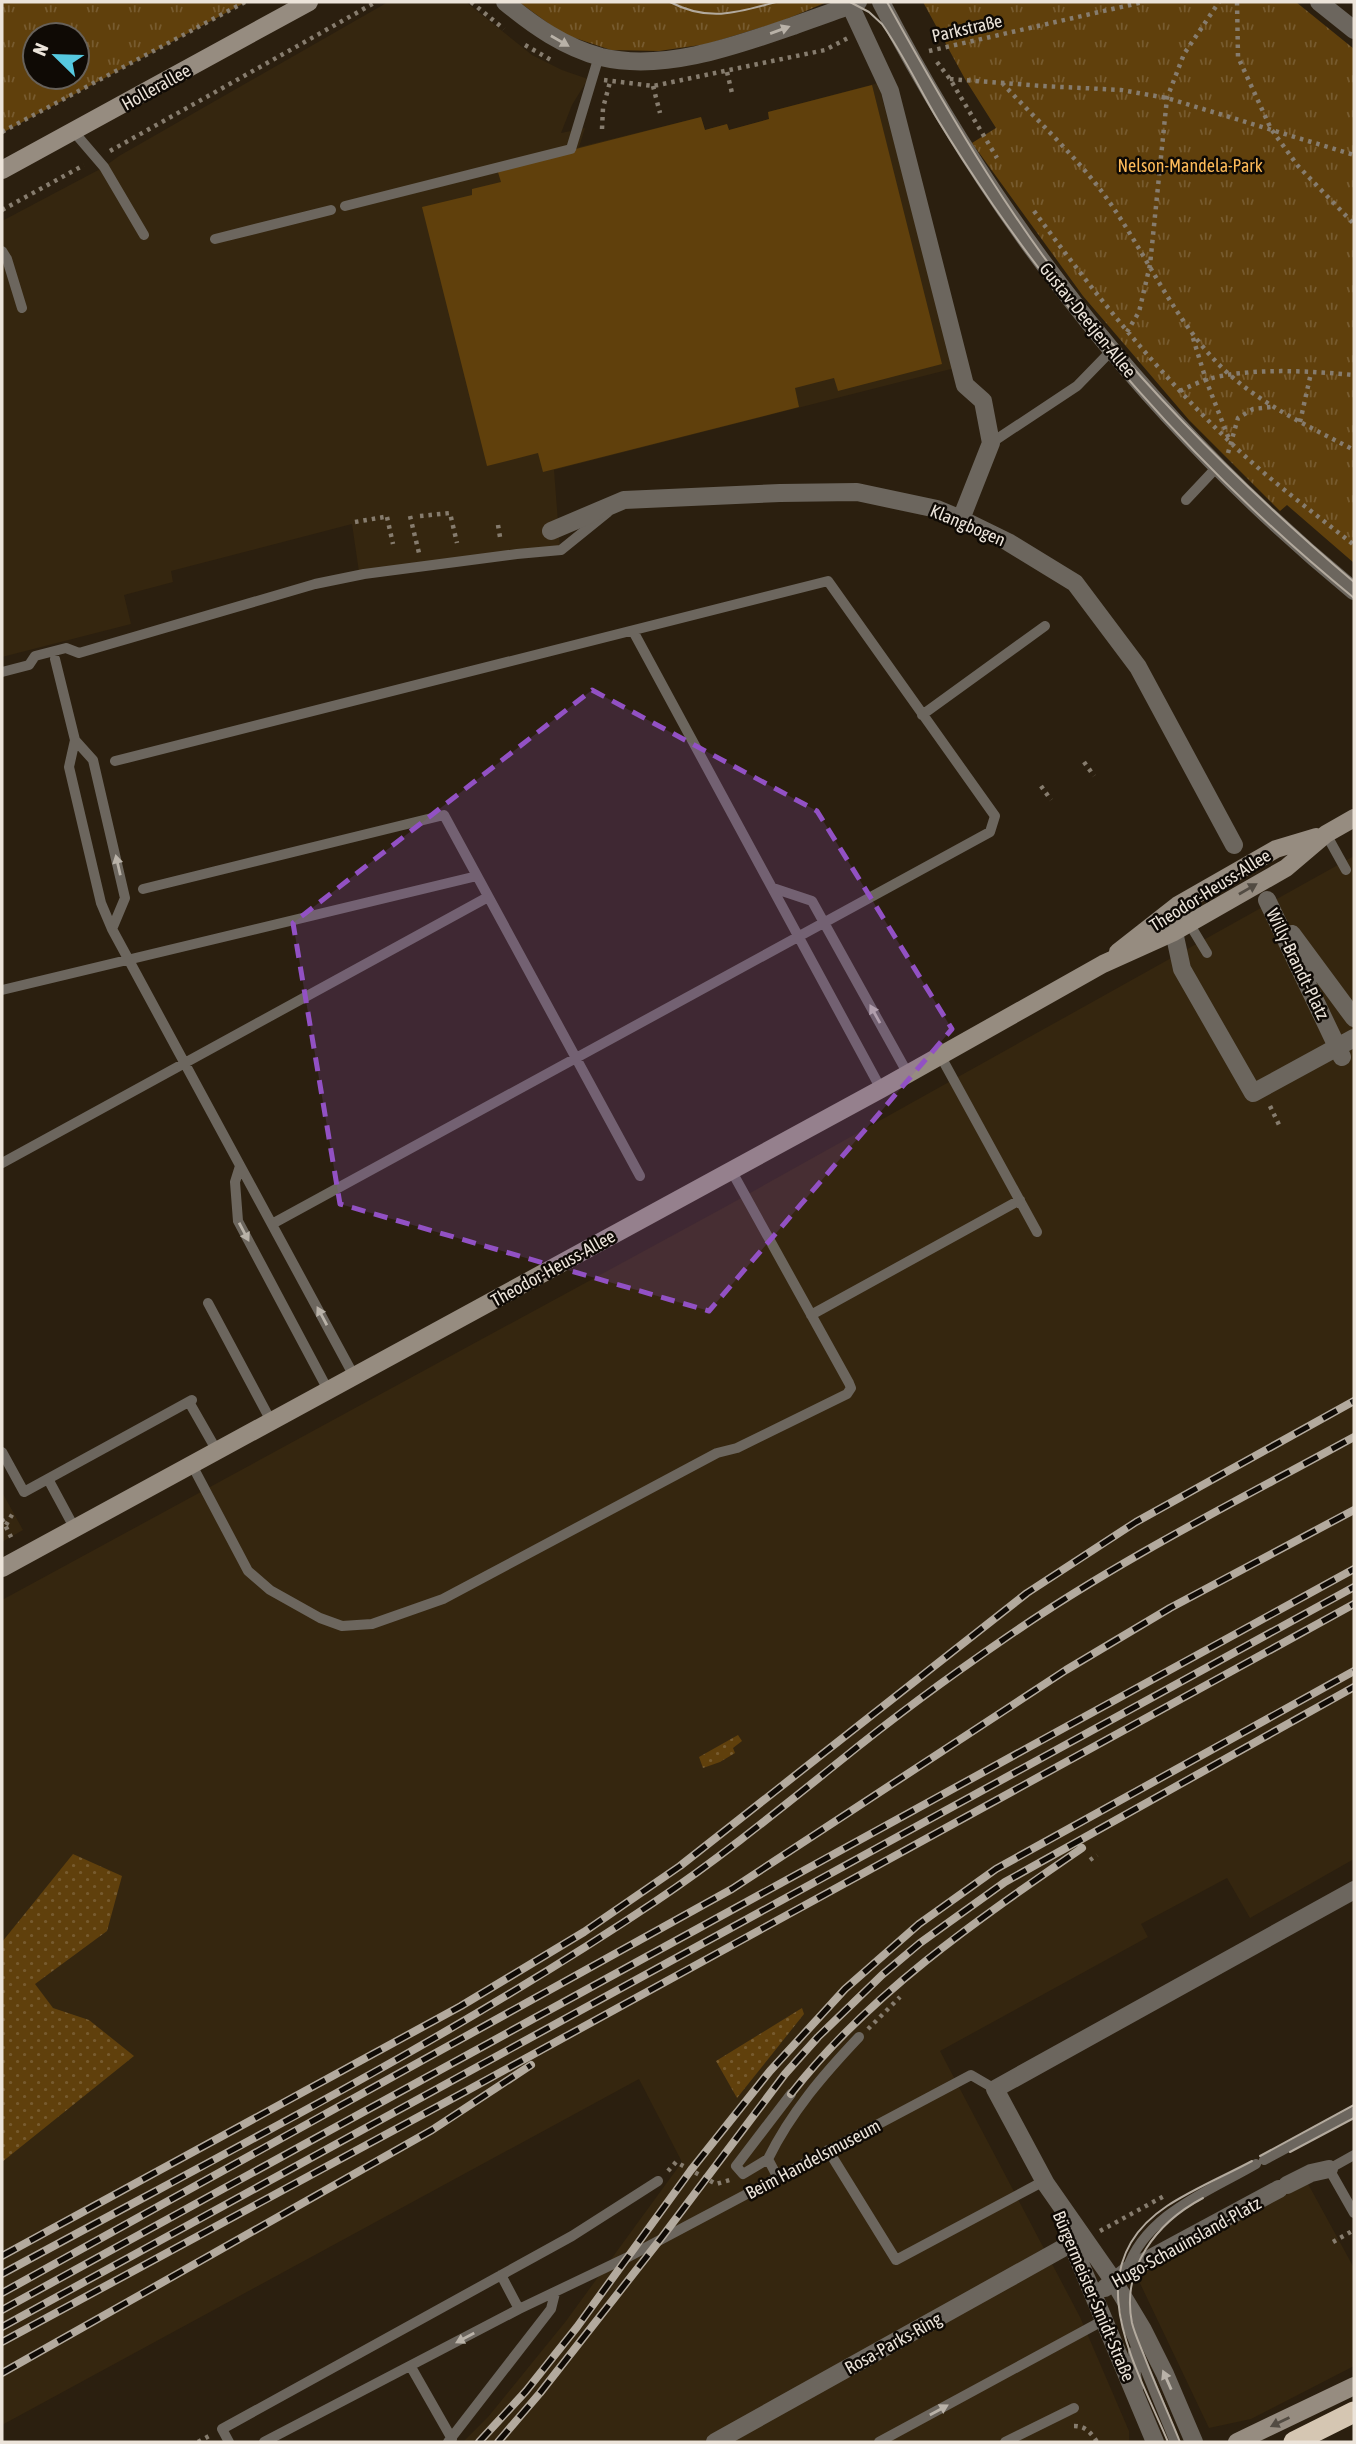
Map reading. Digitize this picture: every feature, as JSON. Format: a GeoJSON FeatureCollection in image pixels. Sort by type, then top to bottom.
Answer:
{"type":"FeatureCollection","features":[{"type":"Feature","properties":{"kind":"highway"},"geometry":{"type":"LineString","coordinates":[[1294,2442],[1354,2412]]}},
{"type":"Feature","properties":{"kind":"street","name":"Hollerallee"},"geometry":{"type":"LineString","coordinates":[[2,170],[309,2]]}},
{"type":"Feature","properties":{"kind":"street"},"geometry":{"type":"LineString","coordinates":[[505,2],[533,25],[572,47],[599,56],[636,61],[692,57],[747,42],[854,4],[890,91],[965,385],[984,401],[991,443],[961,519]]}},
{"type":"Feature","properties":{"kind":"street","name":"Gustav-Deetjen-Allee"},"geometry":{"type":"LineString","coordinates":[[881,2],[909,56],[964,148],[1014,225],[1081,314],[1111,351],[1219,469],[1354,591]]}},
{"type":"Feature","properties":{"kind":"street"},"geometry":{"type":"LineString","coordinates":[[1319,2],[1354,30]]}},
{"type":"Feature","properties":{"kind":"street","name":"Klangbogen"},"geometry":{"type":"LineString","coordinates":[[551,531],[624,500],[858,492],[937,509],[961,519],[1009,542],[1076,583],[1138,667],[1234,845]]}},
{"type":"Feature","properties":{"kind":"street","name":"Theodor-Heuss-Allee"},"geometry":{"type":"LineString","coordinates":[[2,1568],[881,1089],[1103,964],[1182,928],[1286,868],[1326,834],[1354,818]]}},
{"type":"Feature","properties":{"kind":"street","name":"Theodor-Heuss-Allee"},"geometry":{"type":"LineString","coordinates":[[1103,964],[1178,905],[1276,849],[1326,834]]}},
{"type":"Feature","properties":{"kind":"street","name":"Willy-Brandt-Platz"},"geometry":{"type":"LineString","coordinates":[[1340,1052],[1267,900],[1354,1018]]}},
{"type":"Feature","properties":{"kind":"street"},"geometry":{"type":"LineString","coordinates":[[1182,928],[1182,969],[1252,1093],[1340,1052],[1354,1038]]}},
{"type":"Feature","properties":{"kind":"street"},"geometry":{"type":"LineString","coordinates":[[995,2089],[1354,1890]]}},
{"type":"Feature","properties":{"kind":"street","name":"Bürgermeister-Smidt-Straße"},"geometry":{"type":"LineString","coordinates":[[995,2089],[1078,2241],[1094,2297],[1155,2442]]}},
{"type":"Feature","properties":{"kind":"street","name":"Hugo-Schauinsland-Platz"},"geometry":{"type":"LineString","coordinates":[[1094,2297],[1120,2276],[1283,2187],[1311,2173],[1329,2169]]}},
{"type":"Feature","properties":{"kind":"street","name":"Bürgermeister-Smidt-Straße"},"geometry":{"type":"LineString","coordinates":[[1078,2241],[1120,2276],[1123,2298],[1165,2374],[1194,2442]]}},
{"type":"Feature","properties":{"kind":"street","name":"Rosa-Parks-Ring"},"geometry":{"type":"LineString","coordinates":[[715,2442],[1078,2241]]}},
{"type":"Feature","properties":{"kind":"street"},"geometry":{"type":"LineString","coordinates":[[1237,2442],[1354,2386]]}},
{"type":"Feature","properties":{"kind":"lane"},"geometry":{"type":"LineString","coordinates":[[345,206],[571,149],[599,56]]}},
{"type":"Feature","properties":{"kind":"lane"},"geometry":{"type":"LineString","coordinates":[[74,132],[96,159],[144,235]]}},
{"type":"Feature","properties":{"kind":"lane"},"geometry":{"type":"LineString","coordinates":[[215,239],[331,210]]}},
{"type":"Feature","properties":{"kind":"lane"},"geometry":{"type":"LineString","coordinates":[[2,251],[22,307]]}},
{"type":"Feature","properties":{"kind":"lane"},"geometry":{"type":"LineString","coordinates":[[991,443],[1077,386],[1111,351]]}},
{"type":"Feature","properties":{"kind":"lane"},"geometry":{"type":"LineString","coordinates":[[1186,500],[1219,469]]}},
{"type":"Feature","properties":{"kind":"lane"},"geometry":{"type":"LineString","coordinates":[[2,672],[29,665],[35,656],[66,648],[79,653],[315,584],[352,576],[561,550],[624,500]]}},
{"type":"Feature","properties":{"kind":"lane"},"geometry":{"type":"LineString","coordinates":[[115,761],[828,581],[995,816],[990,832],[272,1224]]}},
{"type":"Feature","properties":{"kind":"lane"},"geometry":{"type":"LineString","coordinates":[[922,715],[1045,626]]}},
{"type":"Feature","properties":{"kind":"lane"},"geometry":{"type":"LineString","coordinates":[[633,631],[881,1089]]}},
{"type":"Feature","properties":{"kind":"lane"},"geometry":{"type":"LineString","coordinates":[[54,659],[75,740],[69,767],[101,903],[128,960],[354,1376]]}},
{"type":"Feature","properties":{"kind":"lane"},"geometry":{"type":"LineString","coordinates":[[75,740],[93,760],[125,898],[112,929]]}},
{"type":"Feature","properties":{"kind":"lane"},"geometry":{"type":"LineString","coordinates":[[143,889],[444,815],[640,1176]]}},
{"type":"Feature","properties":{"kind":"lane"},"geometry":{"type":"LineString","coordinates":[[1326,834],[1346,870]]}},
{"type":"Feature","properties":{"kind":"lane"},"geometry":{"type":"LineString","coordinates":[[2,990],[477,876]]}},
{"type":"Feature","properties":{"kind":"lane"},"geometry":{"type":"LineString","coordinates":[[773,888],[812,901],[908,1074]]}},
{"type":"Feature","properties":{"kind":"lane"},"geometry":{"type":"LineString","coordinates":[[2,1163],[488,897]]}},
{"type":"Feature","properties":{"kind":"lane"},"geometry":{"type":"LineString","coordinates":[[1178,905],[1182,928],[1207,953]]}},
{"type":"Feature","properties":{"kind":"lane"},"geometry":{"type":"LineString","coordinates":[[940,1055],[1037,1232]]}},
{"type":"Feature","properties":{"kind":"lane"},"geometry":{"type":"LineString","coordinates":[[240,1166],[235,1182],[238,1221],[328,1390]]}},
{"type":"Feature","properties":{"kind":"lane"},"geometry":{"type":"LineString","coordinates":[[192,1465],[248,1570],[270,1590],[320,1618],[342,1626],[372,1624],[443,1599],[717,1453],[737,1448],[847,1394],[849,1383],[731,1170]]}},
{"type":"Feature","properties":{"kind":"lane"},"geometry":{"type":"LineString","coordinates":[[811,1315],[1020,1200]]}},
{"type":"Feature","properties":{"kind":"lane"},"geometry":{"type":"LineString","coordinates":[[208,1303],[271,1421]]}},
{"type":"Feature","properties":{"kind":"lane"},"geometry":{"type":"LineString","coordinates":[[2,1452],[23,1492],[190,1401],[217,1451]]}},
{"type":"Feature","properties":{"kind":"lane"},"geometry":{"type":"LineString","coordinates":[[48,1479],[75,1529]]}},
{"type":"Feature","properties":{"kind":"lane"},"geometry":{"type":"LineString","coordinates":[[791,2094],[736,2166],[743,2174],[768,2159],[779,2136],[815,2085],[859,2037]]}},
{"type":"Feature","properties":{"kind":"lane","name":"Beim Handelsmuseum"},"geometry":{"type":"LineString","coordinates":[[264,2442],[778,2178],[971,2075],[995,2089]]}},
{"type":"Feature","properties":{"kind":"lane"},"geometry":{"type":"LineString","coordinates":[[1120,2276],[1153,2227],[1173,2211],[1354,2112]]}},
{"type":"Feature","properties":{"kind":"lane"},"geometry":{"type":"LineString","coordinates":[[828,2150],[896,2260],[1045,2182]]}},
{"type":"Feature","properties":{"kind":"lane"},"geometry":{"type":"LineString","coordinates":[[768,2159],[778,2178]]}},
{"type":"Feature","properties":{"kind":"lane"},"geometry":{"type":"LineString","coordinates":[[1353,2160],[1329,2169],[1354,2213]]}},
{"type":"Feature","properties":{"kind":"lane"},"geometry":{"type":"LineString","coordinates":[[229,2442],[222,2429],[572,2236],[658,2182]]}},
{"type":"Feature","properties":{"kind":"lane"},"geometry":{"type":"LineString","coordinates":[[501,2275],[519,2309]]}},
{"type":"Feature","properties":{"kind":"lane"},"geometry":{"type":"LineString","coordinates":[[411,2367],[450,2440],[551,2309],[555,2293]]}},
{"type":"Feature","properties":{"kind":"lane"},"geometry":{"type":"LineString","coordinates":[[1123,2298],[1128,2327],[1175,2442]]}},
{"type":"Feature","properties":{"kind":"lane"},"geometry":{"type":"LineString","coordinates":[[879,2442],[1104,2320]]}},
{"type":"Feature","properties":{"kind":"lane","name":"Bürgermeister-Smidt-Straße"},"geometry":{"type":"LineString","coordinates":[[1128,2327],[1141,2409]]}},
{"type":"Feature","properties":{"kind":"lane"},"geometry":{"type":"LineString","coordinates":[[1005,2442],[1074,2408]]}},
{"type":"Feature","properties":{"kind":"path"},"geometry":{"type":"LineString","coordinates":[[2,132],[245,2]]}},
{"type":"Feature","properties":{"kind":"path"},"geometry":{"type":"LineString","coordinates":[[2,210],[376,2]]}},
{"type":"Feature","properties":{"kind":"path","name":"Parkstraße"},"geometry":{"type":"LineString","coordinates":[[909,56],[1143,2]]}},
{"type":"Feature","properties":{"kind":"path"},"geometry":{"type":"LineString","coordinates":[[1111,351],[1129,331],[1139,312],[1150,265],[1167,98],[1184,54],[1219,2]]}},
{"type":"Feature","properties":{"kind":"path"},"geometry":{"type":"LineString","coordinates":[[1237,2],[1238,57],[1271,129],[1298,166],[1354,224]]}},
{"type":"Feature","properties":{"kind":"path"},"geometry":{"type":"LineString","coordinates":[[942,65],[998,159]]}},
{"type":"Feature","properties":{"kind":"path"},"geometry":{"type":"LineString","coordinates":[[727,72],[732,93]]}},
{"type":"Feature","properties":{"kind":"path"},"geometry":{"type":"LineString","coordinates":[[950,79],[1121,90],[1167,98],[1354,155]]}},
{"type":"Feature","properties":{"kind":"path"},"geometry":{"type":"LineString","coordinates":[[602,129],[603,108],[610,82]]}},
{"type":"Feature","properties":{"kind":"path"},"geometry":{"type":"LineString","coordinates":[[1002,83],[1097,185],[1193,337],[1231,376],[1272,407],[1354,450]]}},
{"type":"Feature","properties":{"kind":"path"},"geometry":{"type":"LineString","coordinates":[[653,86],[660,113]]}},
{"type":"Feature","properties":{"kind":"path"},"geometry":{"type":"LineString","coordinates":[[1027,202],[1073,264],[1180,391],[1231,444],[1354,545]]}},
{"type":"Feature","properties":{"kind":"path"},"geometry":{"type":"LineString","coordinates":[[1193,337],[1206,380],[1231,444]]}},
{"type":"Feature","properties":{"kind":"path"},"geometry":{"type":"LineString","coordinates":[[1180,391],[1206,380],[1231,376],[1283,372],[1354,376]]}},
{"type":"Feature","properties":{"kind":"path"},"geometry":{"type":"LineString","coordinates":[[1300,422],[1311,373]]}},
{"type":"Feature","properties":{"kind":"path"},"geometry":{"type":"LineString","coordinates":[[1219,469],[1231,444],[1238,418],[1253,409],[1272,407]]}},
{"type":"Feature","properties":{"kind":"path"},"geometry":{"type":"LineString","coordinates":[[420,516],[450,513],[457,543]]}},
{"type":"Feature","properties":{"kind":"path"},"geometry":{"type":"LineString","coordinates":[[410,516],[420,559]]}},
{"type":"Feature","properties":{"kind":"path"},"geometry":{"type":"LineString","coordinates":[[355,522],[386,517],[393,544]]}},
{"type":"Feature","properties":{"kind":"path"},"geometry":{"type":"LineString","coordinates":[[498,525],[500,537]]}},
{"type":"Feature","properties":{"kind":"path"},"geometry":{"type":"LineString","coordinates":[[1084,762],[1094,776]]}},
{"type":"Feature","properties":{"kind":"path"},"geometry":{"type":"LineString","coordinates":[[1041,786],[1051,800]]}},
{"type":"Feature","properties":{"kind":"path"},"geometry":{"type":"LineString","coordinates":[[1270,1106],[1282,1129]]}},
{"type":"Feature","properties":{"kind":"path"},"geometry":{"type":"LineString","coordinates":[[6,1526],[13,1513]]}},
{"type":"Feature","properties":{"kind":"path"},"geometry":{"type":"LineString","coordinates":[[1090,1860],[1097,1855]]}},
{"type":"Feature","properties":{"kind":"path"},"geometry":{"type":"LineString","coordinates":[[859,2037],[900,1997]]}},
{"type":"Feature","properties":{"kind":"path"},"geometry":{"type":"LineString","coordinates":[[658,2182],[676,2162],[716,2184],[743,2174]]}},
{"type":"Feature","properties":{"kind":"path"},"geometry":{"type":"LineString","coordinates":[[1078,2241],[1176,2189]]}},
{"type":"Feature","properties":{"kind":"path"},"geometry":{"type":"LineString","coordinates":[[1333,2242],[1354,2230]]}},
{"type":"Feature","properties":{"kind":"path"},"geometry":{"type":"LineString","coordinates":[[1061,2414],[1069,2427],[1082,2426],[1097,2442]]}},
{"type":"Feature","properties":{"kind":"highlighted area"},"geometry":{"type":"Polygon","coordinates":[[[592,690],[817,811],[952,1029],[709,1311],[340,1204],[293,923],[592,690]]]}},
{"type":"Feature","properties":{"kind":"shaded area"},"geometry":{"type":"Polygon","coordinates":[[[388,2],[466,2],[532,55],[588,79],[572,105],[561,133],[585,128],[579,147],[701,117],[705,130],[727,124],[729,130],[769,119],[768,112],[878,83],[955,368],[554,470],[560,548],[359,572],[352,524],[171,571],[173,582],[124,595],[131,624],[2,657],[2,221],[104,167],[388,2]]]}},
{"type":"Feature","properties":{"kind":"shaded area"},"geometry":{"type":"Polygon","coordinates":[[[1354,856],[1354,1859],[1250,1918],[1227,1878],[1141,1924],[1148,1937],[940,2051],[1080,2317],[1129,2431],[1129,2442],[463,2442],[488,2417],[566,2321],[682,2162],[639,2079],[2,2425],[2,1600],[725,1207],[1354,856]]]}},
{"type":"Feature","properties":{"kind":"shaded area"},"geometry":{"type":"Polygon","coordinates":[[[2,1492],[23,1530],[2,1542],[2,1492]]]}},
{"type":"Feature","properties":{"kind":"shaded area"},"geometry":{"type":"Polygon","coordinates":[[[1307,2182],[1354,2268],[1354,2366],[1251,2419],[1209,2428],[1137,2277],[1307,2182]]]}},
{"type":"Feature","properties":{"kind":"green space"},"geometry":{"type":"Polygon","coordinates":[[[2,2],[246,2],[91,85],[91,21],[21,21],[21,91],[80,91],[2,133],[2,2]]]}},
{"type":"Feature","properties":{"kind":"green space"},"geometry":{"type":"Polygon","coordinates":[[[519,2],[827,2],[782,21],[707,44],[659,51],[611,50],[563,34],[519,2]]]}},
{"type":"Feature","properties":{"kind":"green space","name":"Nelson-Mandela-Park"},"geometry":{"type":"Polygon","coordinates":[[[923,2],[1296,2],[1354,49],[1354,563],[1287,505],[1280,511],[1189,420],[1083,296],[972,143],[996,128],[965,79],[923,2]]]}},
{"type":"Feature","properties":{"kind":"green space"},"geometry":{"type":"Polygon","coordinates":[[[872,85],[942,364],[838,391],[834,378],[795,388],[799,407],[543,472],[538,453],[487,466],[422,207],[472,195],[472,189],[501,182],[497,169],[701,117],[705,130],[727,124],[729,130],[769,119],[768,112],[872,85]]]}},
{"type":"Feature","properties":{"kind":"green space"},"geometry":{"type":"Polygon","coordinates":[[[738,1735],[742,1741],[733,1748],[735,1753],[703,1768],[699,1757],[738,1735]]]}},
{"type":"Feature","properties":{"kind":"green space"},"geometry":{"type":"Polygon","coordinates":[[[73,1854],[122,1876],[107,1931],[35,1984],[53,2008],[89,2020],[134,2056],[2,2162],[2,1942],[73,1854]]]}},
{"type":"Feature","properties":{"kind":"green space"},"geometry":{"type":"Polygon","coordinates":[[[802,2008],[804,2014],[737,2098],[716,2061],[802,2008]]]}},
{"type":"Feature","properties":{"kind":"tram line"},"geometry":{"type":"LineString","coordinates":[[670,2],[710,14],[735,12],[776,2]]}},
{"type":"Feature","properties":{"kind":"tram line"},"geometry":{"type":"LineString","coordinates":[[850,2],[869,12],[882,24],[944,131],[993,205],[1073,313],[1115,364],[1253,510],[1354,598]]}},
{"type":"Feature","properties":{"kind":"tram line"},"geometry":{"type":"LineString","coordinates":[[887,2],[987,174],[1073,296],[1193,433],[1288,524],[1354,582]]}},
{"type":"Feature","properties":{"kind":"tram line"},"geometry":{"type":"LineString","coordinates":[[1260,2156],[1354,2105]]}},
{"type":"Feature","properties":{"kind":"tram line"},"geometry":{"type":"LineString","coordinates":[[1290,2152],[1354,2118]]}},
{"type":"Feature","properties":{"kind":"tram line"},"geometry":{"type":"LineString","coordinates":[[1168,2442],[1129,2350],[1121,2318],[1118,2288],[1123,2258],[1139,2231],[1167,2206],[1252,2161]]}},
{"type":"Feature","properties":{"kind":"tram line"},"geometry":{"type":"LineString","coordinates":[[1180,2442],[1135,2332],[1130,2303],[1137,2266],[1146,2249],[1171,2220],[1203,2198]]}},
{"type":"Feature","properties":{"kind":"railway"},"geometry":{"type":"LineString","coordinates":[[2,2256],[461,2006],[584,1932],[680,1866],[1027,1593],[1136,1522],[1354,1401]]}},
{"type":"Feature","properties":{"kind":"railway"},"geometry":{"type":"LineString","coordinates":[[2,2274],[333,2095],[577,1952],[703,1868],[902,1713],[1049,1609],[1178,1532],[1354,1437]]}},
{"type":"Feature","properties":{"kind":"railway"},"geometry":{"type":"LineString","coordinates":[[2,2293],[732,1889],[1066,1670],[1170,1608],[1354,1510]]}},
{"type":"Feature","properties":{"kind":"railway"},"geometry":{"type":"LineString","coordinates":[[2,2310],[1354,1569]]}},
{"type":"Feature","properties":{"kind":"railway"},"geometry":{"type":"LineString","coordinates":[[2,2327],[1354,1587]]}},
{"type":"Feature","properties":{"kind":"railway"},"geometry":{"type":"LineString","coordinates":[[2,2342],[470,2089],[1354,1604]]}},
{"type":"Feature","properties":{"kind":"railway"},"geometry":{"type":"LineString","coordinates":[[479,2442],[526,2391],[577,2327],[691,2170],[770,2071],[845,1989],[919,1924],[996,1869],[1354,1671]]}},
{"type":"Feature","properties":{"kind":"railway"},"geometry":{"type":"LineString","coordinates":[[498,2442],[540,2393],[659,2241],[785,2074],[818,2037],[882,1975],[920,1943],[1005,1882],[1354,1687]]}},
{"type":"Feature","properties":{"kind":"railway"},"geometry":{"type":"LineString","coordinates":[[791,2094],[822,2057],[890,1991],[965,1931],[1082,1848]]}},
{"type":"Feature","properties":{"kind":"railway"},"geometry":{"type":"LineString","coordinates":[[2,2373],[432,2130],[531,2065]]}}]}
